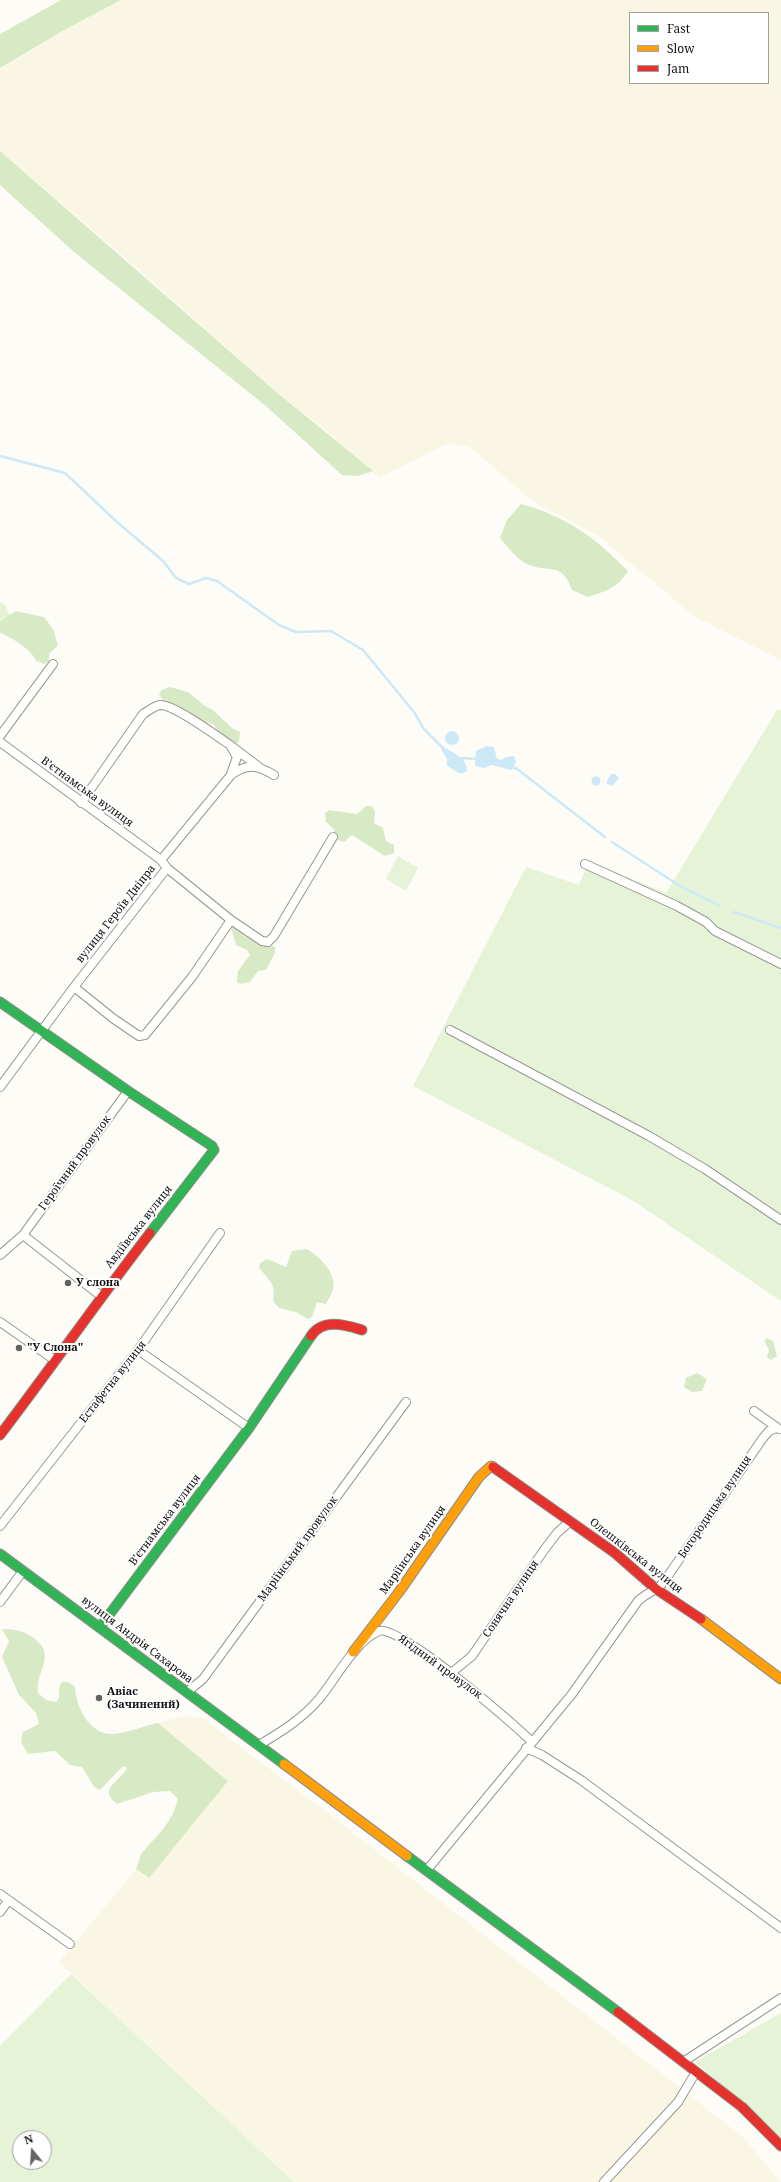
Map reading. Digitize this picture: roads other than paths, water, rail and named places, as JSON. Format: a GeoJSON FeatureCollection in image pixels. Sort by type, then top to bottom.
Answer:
{"type":"FeatureCollection","features":[{"type":"Feature","properties":{"kind":"street"},"geometry":{"type":"LineString","coordinates":[[0,736],[53,664]]}},
{"type":"Feature","properties":{"kind":"street"},"geometry":{"type":"LineString","coordinates":[[81,803],[144,714],[159,705],[172,708],[230,744],[259,766],[274,775]]}},
{"type":"Feature","properties":{"kind":"street","name":"Вʼєтнамська вулиця"},"geometry":{"type":"LineString","coordinates":[[0,742],[81,803],[161,860]]}},
{"type":"Feature","properties":{"kind":"street"},"geometry":{"type":"LineString","coordinates":[[230,744],[237,757],[235,767],[231,775]]}},
{"type":"Feature","properties":{"kind":"street","name":"вулиця Героїв Дніпра"},"geometry":{"type":"LineString","coordinates":[[0,1087],[74,987],[167,868],[161,860],[231,775],[241,768],[259,766]]}},
{"type":"Feature","properties":{"kind":"street"},"geometry":{"type":"LineString","coordinates":[[167,868],[231,920],[262,941],[268,942],[274,936],[333,837]]}},
{"type":"Feature","properties":{"kind":"street"},"geometry":{"type":"LineString","coordinates":[[585,864],[676,906],[706,922],[715,931],[781,964]]}},
{"type":"Feature","properties":{"kind":"street"},"geometry":{"type":"LineString","coordinates":[[74,987],[114,1019],[139,1036],[145,1035],[192,976],[231,920]]}},
{"type":"Feature","properties":{"kind":"street"},"geometry":{"type":"LineString","coordinates":[[0,1002],[41,1032],[128,1091]]}},
{"type":"Feature","properties":{"kind":"street"},"geometry":{"type":"LineString","coordinates":[[450,1030],[548,1080],[649,1136],[705,1169],[781,1220]]}},
{"type":"Feature","properties":{"kind":"street","name":"Авдіївська вулиця"},"geometry":{"type":"LineString","coordinates":[[0,1435],[56,1361],[101,1296],[214,1150],[212,1146],[128,1091]]}},
{"type":"Feature","properties":{"kind":"street","name":"Героїчний провулок"},"geometry":{"type":"LineString","coordinates":[[0,1255],[23,1234],[128,1091]]}},
{"type":"Feature","properties":{"kind":"street","name":"Естафетна вулиця"},"geometry":{"type":"LineString","coordinates":[[0,1526],[138,1350],[220,1233]]}},
{"type":"Feature","properties":{"kind":"street"},"geometry":{"type":"LineString","coordinates":[[23,1234],[101,1296]]}},
{"type":"Feature","properties":{"kind":"street"},"geometry":{"type":"LineString","coordinates":[[0,1322],[56,1361]]}},
{"type":"Feature","properties":{"kind":"street","name":"Вʼєтнамська вулиця"},"geometry":{"type":"LineString","coordinates":[[100,1628],[249,1428],[316,1329],[323,1325],[338,1323],[362,1330]]}},
{"type":"Feature","properties":{"kind":"street"},"geometry":{"type":"LineString","coordinates":[[138,1350],[249,1428]]}},
{"type":"Feature","properties":{"kind":"street","name":"Маріїнський провулок"},"geometry":{"type":"LineString","coordinates":[[187,1692],[203,1679],[406,1402]]}},
{"type":"Feature","properties":{"kind":"street","name":"Богородицька вулиця"},"geometry":{"type":"LineString","coordinates":[[754,1411],[779,1429]]}},
{"type":"Feature","properties":{"kind":"street","name":"Богородицька вулиця"},"geometry":{"type":"LineString","coordinates":[[427,1870],[572,1694],[638,1601],[646,1593],[663,1584],[769,1430],[779,1429]]}},
{"type":"Feature","properties":{"kind":"street","name":"Олешківська вулиця"},"geometry":{"type":"LineString","coordinates":[[494,1467],[569,1522],[615,1553],[656,1589],[719,1631],[781,1679]]}},
{"type":"Feature","properties":{"kind":"street","name":"Маріїнська вулиця"},"geometry":{"type":"LineString","coordinates":[[354,1652],[399,1592],[479,1477],[487,1468],[494,1467]]}},
{"type":"Feature","properties":{"kind":"street","name":"Сонячна вулиця"},"geometry":{"type":"LineString","coordinates":[[450,1674],[472,1656],[548,1545],[557,1533],[569,1522]]}},
{"type":"Feature","properties":{"kind":"street","name":"вулиця Андрія Сахарова"},"geometry":{"type":"LineString","coordinates":[[0,1554],[259,1745],[683,2062],[747,2111],[781,2146]]}},
{"type":"Feature","properties":{"kind":"street"},"geometry":{"type":"LineString","coordinates":[[0,1602],[23,1571]]}},
{"type":"Feature","properties":{"kind":"street","name":"Ягідний провулок"},"geometry":{"type":"LineString","coordinates":[[259,1745],[294,1724],[319,1700],[354,1652],[379,1631],[385,1630],[412,1645],[478,1694],[529,1745],[542,1755],[581,1780],[781,1928]]}},
{"type":"Feature","properties":{"kind":"street"},"geometry":{"type":"LineString","coordinates":[[0,1894],[70,1944]]}},
{"type":"Feature","properties":{"kind":"street"},"geometry":{"type":"LineString","coordinates":[[0,1912],[8,1900]]}},
{"type":"Feature","properties":{"kind":"street"},"geometry":{"type":"LineString","coordinates":[[683,2062],[781,1998]]}},
{"type":"Feature","properties":{"kind":"street"},"geometry":{"type":"LineString","coordinates":[[604,2182],[678,2102],[696,2072]]}},
{"type":"Feature","properties":{"kind":"water"},"geometry":{"type":"Polygon","coordinates":[[[449,731],[455,731],[459,735],[459,741],[455,745],[449,745],[445,741],[445,735],[449,731]]]}},
{"type":"Feature","properties":{"kind":"water"},"geometry":{"type":"Polygon","coordinates":[[[487,746],[494,747],[497,759],[501,760],[514,756],[516,761],[513,769],[511,770],[492,765],[484,768],[475,766],[476,751],[487,746]]]}},
{"type":"Feature","properties":{"kind":"water"},"geometry":{"type":"Polygon","coordinates":[[[443,747],[462,759],[467,767],[467,771],[461,774],[447,766],[447,759],[441,749],[443,747]]]}},
{"type":"Feature","properties":{"kind":"water"},"geometry":{"type":"Polygon","coordinates":[[[611,774],[615,774],[619,778],[612,786],[606,783],[611,774]]]}},
{"type":"Feature","properties":{"kind":"water"},"geometry":{"type":"Polygon","coordinates":[[[596,776],[601,781],[596,786],[591,781],[596,776]]]}},
{"type":"Feature","properties":{"kind":"waterway"},"geometry":{"type":"LineString","coordinates":[[0,456],[65,473],[117,522],[163,561],[176,578],[189,584],[206,578],[217,581],[279,625],[296,632],[331,631],[363,650],[414,712],[424,729],[444,749]]}},
{"type":"Feature","properties":{"kind":"waterway"},"geometry":{"type":"LineString","coordinates":[[458,758],[477,759]]}},
{"type":"Feature","properties":{"kind":"waterway"},"geometry":{"type":"LineString","coordinates":[[511,767],[517,769],[605,837]]}},
{"type":"Feature","properties":{"kind":"waterway"},"geometry":{"type":"LineString","coordinates":[[612,842],[680,886],[720,906]]}},
{"type":"Feature","properties":{"kind":"waterway"},"geometry":{"type":"LineString","coordinates":[[734,912],[781,928]]}},
{"type":"Feature","properties":{"kind":"place","name":"У слона"},"geometry":{"type":"Point","coordinates":[68,1283]}},
{"type":"Feature","properties":{"kind":"place","name":"\"У Слона\""},"geometry":{"type":"Point","coordinates":[19,1348]}},
{"type":"Feature","properties":{"kind":"place","name":"Авіас (Зачинений)"},"geometry":{"type":"Point","coordinates":[99,1698]}}]}
